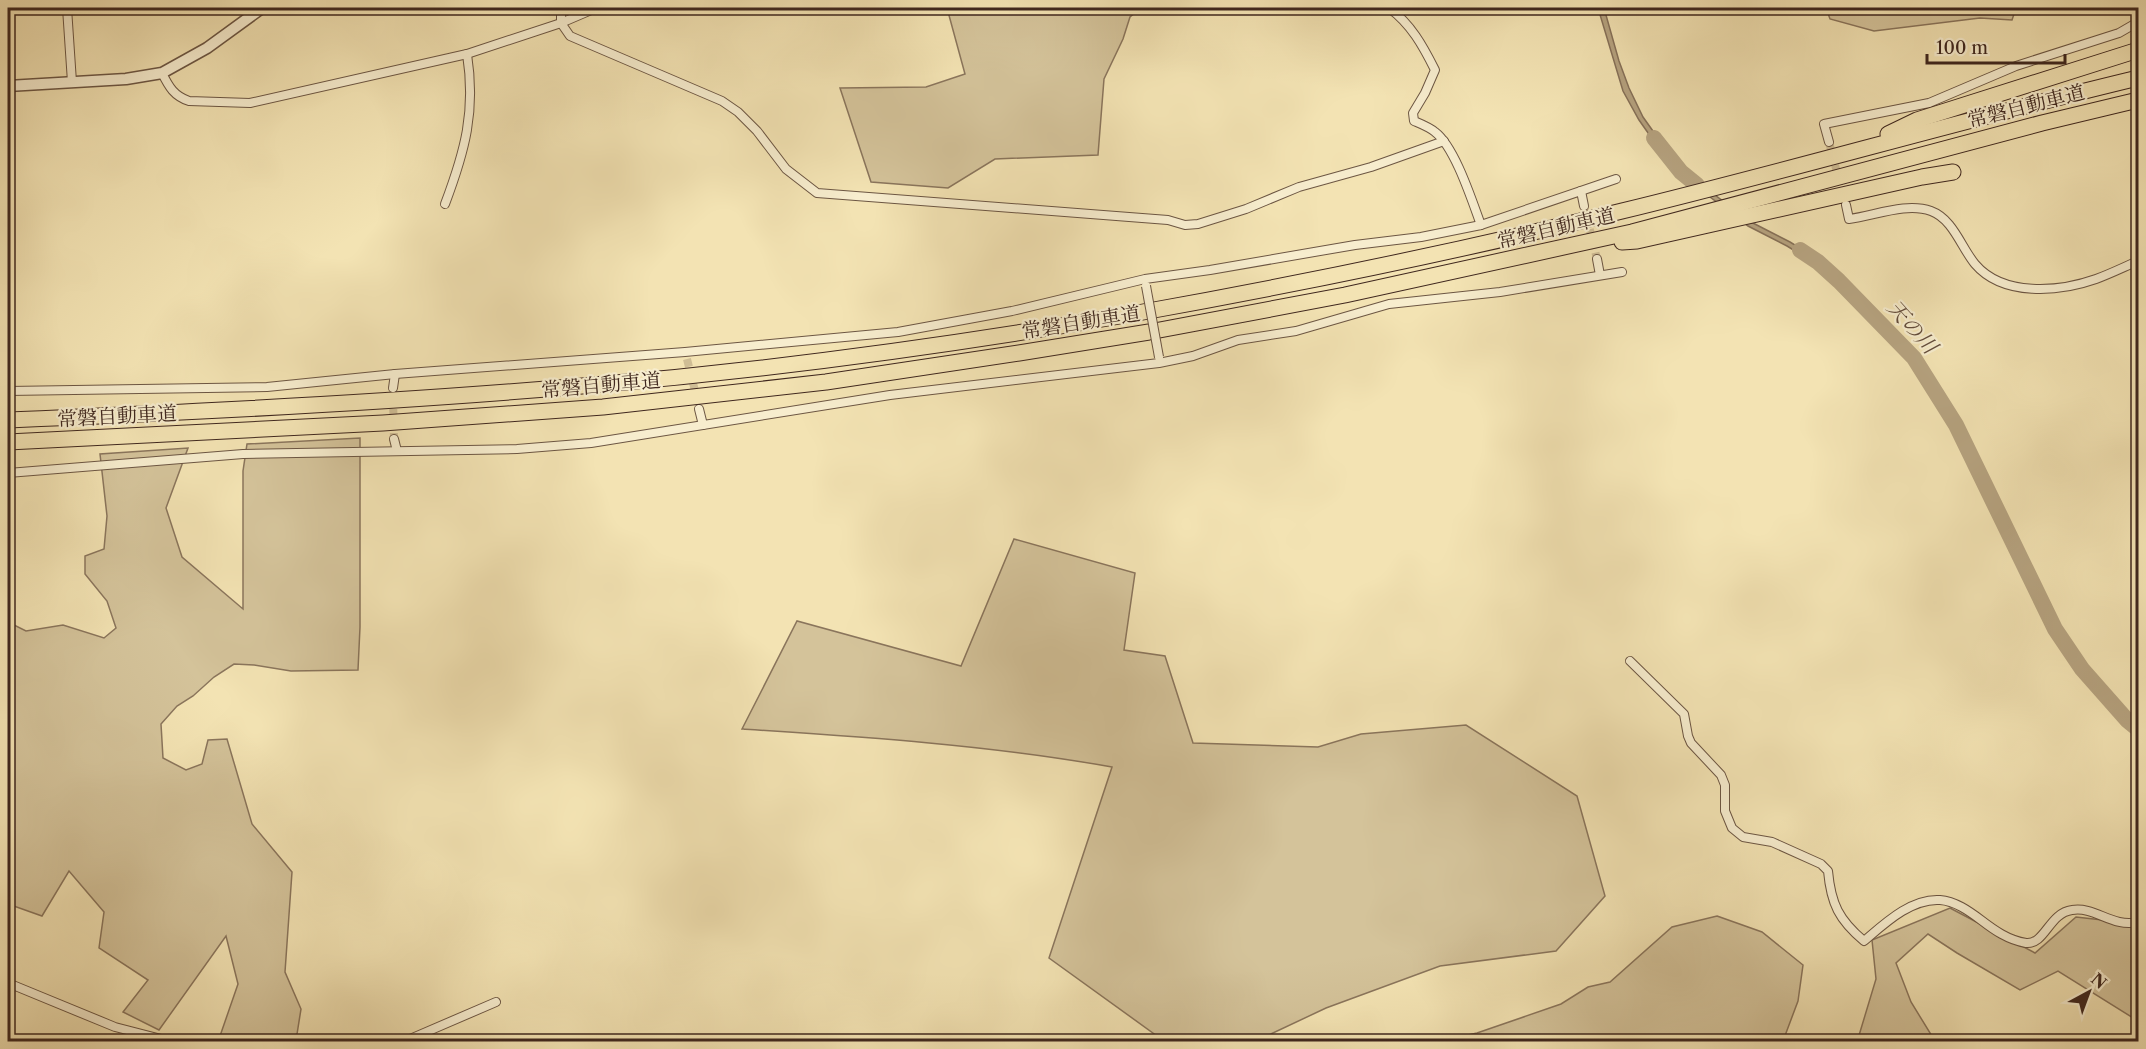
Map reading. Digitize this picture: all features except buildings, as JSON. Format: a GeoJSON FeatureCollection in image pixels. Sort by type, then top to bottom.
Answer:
{"type":"FeatureCollection","features":[{"type":"Feature","properties":{"kind":"highway"},"geometry":{"type":"LineString","coordinates":[[1841,154],[1917,120],[2139,50]]}},
{"type":"Feature","properties":{"kind":"highway","name":"常磐自動車道"},"geometry":{"type":"LineString","coordinates":[[8,420],[383,402],[598,385],[820,361],[1144,312],[1339,275],[1610,214],[2015,108],[2139,78]]}},
{"type":"Feature","properties":{"kind":"highway","name":"常磐自動車道"},"geometry":{"type":"LineString","coordinates":[[8,442],[394,423],[603,406],[826,382],[1161,330],[1345,295],[1632,232],[2042,123],[2139,100]]}},
{"type":"Feature","properties":{"kind":"highway"},"geometry":{"type":"LineString","coordinates":[[1583,243],[1637,241],[1953,172]]}},
{"type":"Feature","properties":{"kind":"street"},"geometry":{"type":"LineString","coordinates":[[67,8],[72,82]]}},
{"type":"Feature","properties":{"kind":"street"},"geometry":{"type":"LineString","coordinates":[[8,86],[126,80],[162,73],[207,48],[262,8]]}},
{"type":"Feature","properties":{"kind":"street"},"geometry":{"type":"LineString","coordinates":[[561,8],[561,23],[570,36],[722,101],[738,111],[758,131],[786,169],[817,193],[1168,220],[1185,225],[1198,224],[1246,209],[1299,187],[1371,167],[1444,141]]}},
{"type":"Feature","properties":{"kind":"street"},"geometry":{"type":"LineString","coordinates":[[162,73],[170,88],[179,97],[189,101],[250,103],[467,54],[561,23],[596,8]]}},
{"type":"Feature","properties":{"kind":"street"},"geometry":{"type":"LineString","coordinates":[[1389,8],[1404,19],[1422,44],[1435,70],[1413,113],[1414,121],[1435,132],[1444,141],[1461,174],[1481,225]]}},
{"type":"Feature","properties":{"kind":"street"},"geometry":{"type":"LineString","coordinates":[[1829,142],[1824,124],[1929,102],[2016,66],[2119,33],[2139,22]]}},
{"type":"Feature","properties":{"kind":"street"},"geometry":{"type":"LineString","coordinates":[[445,204],[461,161],[468,125],[471,81],[467,54]]}},
{"type":"Feature","properties":{"kind":"street"},"geometry":{"type":"LineString","coordinates":[[8,391],[267,387],[395,374],[686,355],[898,332],[1210,270],[1355,245],[1421,237],[1481,225],[1616,179]]}},
{"type":"Feature","properties":{"kind":"street"},"geometry":{"type":"LineString","coordinates":[[1581,191],[1584,206]]}},
{"type":"Feature","properties":{"kind":"street"},"geometry":{"type":"LineString","coordinates":[[1846,205],[1849,219],[1896,210],[1930,211],[1948,225],[1974,263],[1985,273],[2012,286],[2042,290],[2095,280],[2139,261]]}},
{"type":"Feature","properties":{"kind":"street"},"geometry":{"type":"LineString","coordinates":[[1597,259],[1600,275]]}},
{"type":"Feature","properties":{"kind":"street"},"geometry":{"type":"LineString","coordinates":[[8,473],[243,454],[517,449],[591,443],[890,395],[1193,356],[1238,340],[1296,331],[1389,304],[1500,292],[1622,273]]}},
{"type":"Feature","properties":{"kind":"street"},"geometry":{"type":"LineString","coordinates":[[1146,283],[1159,360]]}},
{"type":"Feature","properties":{"kind":"street"},"geometry":{"type":"LineString","coordinates":[[393,388],[395,374]]}},
{"type":"Feature","properties":{"kind":"street"},"geometry":{"type":"LineString","coordinates":[[699,410],[703,425]]}},
{"type":"Feature","properties":{"kind":"street"},"geometry":{"type":"LineString","coordinates":[[394,439],[397,451]]}},
{"type":"Feature","properties":{"kind":"street"},"geometry":{"type":"LineString","coordinates":[[1630,661],[1684,714],[1691,743],[1721,776],[1725,785],[1725,812],[1732,828],[1743,837],[1772,842],[1821,864],[1828,871],[1830,893],[1839,914],[1864,941],[1899,914],[1923,903],[1940,900],[1963,908],[2001,934],[2027,943],[2037,941],[2059,914],[2073,909],[2114,922],[2128,924],[2139,921]]}},
{"type":"Feature","properties":{"kind":"street"},"geometry":{"type":"LineString","coordinates":[[8,983],[115,1027],[173,1041]]}},
{"type":"Feature","properties":{"kind":"street"},"geometry":{"type":"LineString","coordinates":[[403,1041],[496,1002]]}},
{"type":"Feature","properties":{"kind":"shaded area"},"geometry":{"type":"Polygon","coordinates":[[[947,8],[1141,8],[1130,17],[1123,39],[1104,79],[1098,155],[995,159],[948,188],[871,182],[840,88],[926,87],[965,74],[947,8]]]}},
{"type":"Feature","properties":{"kind":"shaded area"},"geometry":{"type":"Polygon","coordinates":[[[1598,8],[1604,8],[1619,61],[1643,117],[1670,155],[1665,157],[1639,120],[1623,91],[1598,8]]]}},
{"type":"Feature","properties":{"kind":"shaded area"},"geometry":{"type":"Polygon","coordinates":[[[1826,8],[2016,8],[2012,20],[1980,18],[1874,31],[1830,19],[1826,8]]]}},
{"type":"Feature","properties":{"kind":"shaded area"},"geometry":{"type":"Polygon","coordinates":[[[1683,171],[1751,222],[1819,260],[1816,264],[1748,226],[1680,174],[1683,171]]]}},
{"type":"Feature","properties":{"kind":"shaded area"},"geometry":{"type":"Polygon","coordinates":[[[360,438],[358,670],[291,671],[234,664],[177,706],[161,724],[163,758],[186,770],[202,764],[208,740],[227,739],[252,824],[292,872],[285,972],[301,1009],[297,1034],[284,1042],[225,1041],[220,1036],[238,984],[226,936],[159,1030],[123,1012],[148,980],[99,948],[104,912],[69,871],[42,916],[8,904],[8,622],[26,631],[63,625],[104,638],[116,628],[107,601],[85,574],[85,556],[104,549],[107,516],[100,454],[188,448],[166,508],[182,557],[243,609],[243,471],[247,444],[360,438]]]}},
{"type":"Feature","properties":{"kind":"shaded area"},"geometry":{"type":"Polygon","coordinates":[[[1014,539],[1135,573],[1124,650],[1165,656],[1193,743],[1318,747],[1361,734],[1466,725],[1577,796],[1605,896],[1556,951],[1440,966],[1326,1008],[1254,1042],[1164,1041],[1049,958],[1112,767],[974,747],[742,729],[797,621],[961,666],[1014,539]]]}},
{"type":"Feature","properties":{"kind":"shaded area"},"geometry":{"type":"Polygon","coordinates":[[[1950,908],[2035,953],[2076,917],[2138,924],[2138,1021],[2058,971],[2020,990],[1928,934],[1896,963],[1911,1002],[1935,1041],[1857,1042],[1876,979],[1872,940],[1950,908]]]}},
{"type":"Feature","properties":{"kind":"shaded area"},"geometry":{"type":"Polygon","coordinates":[[[1717,916],[1762,932],[1803,965],[1798,1001],[1783,1041],[1441,1041],[1477,1033],[1561,1004],[1588,987],[1610,982],[1672,927],[1717,916]]]}},
{"type":"Feature","properties":{"kind":"waterway","name":"天の川"},"geometry":{"type":"LineString","coordinates":[[1654,138],[1681,172],[1697,185]]}},
{"type":"Feature","properties":{"kind":"waterway","name":"天の川"},"geometry":{"type":"LineString","coordinates":[[1800,250],[1818,262],[1839,281],[1914,358],[1956,425],[2055,629],[2082,669],[2127,720],[2138,729]]}},
{"type":"Feature","properties":{"kind":"tunnel"},"geometry":{"type":"LineString","coordinates":[[1829,142],[1844,199]]}},
{"type":"Feature","properties":{"kind":"tunnel"},"geometry":{"type":"LineString","coordinates":[[1584,206],[1597,259]]}},
{"type":"Feature","properties":{"kind":"tunnel"},"geometry":{"type":"LineString","coordinates":[[687,359],[697,399]]}},
{"type":"Feature","properties":{"kind":"tunnel"},"geometry":{"type":"LineString","coordinates":[[393,397],[394,439]]}}]}
